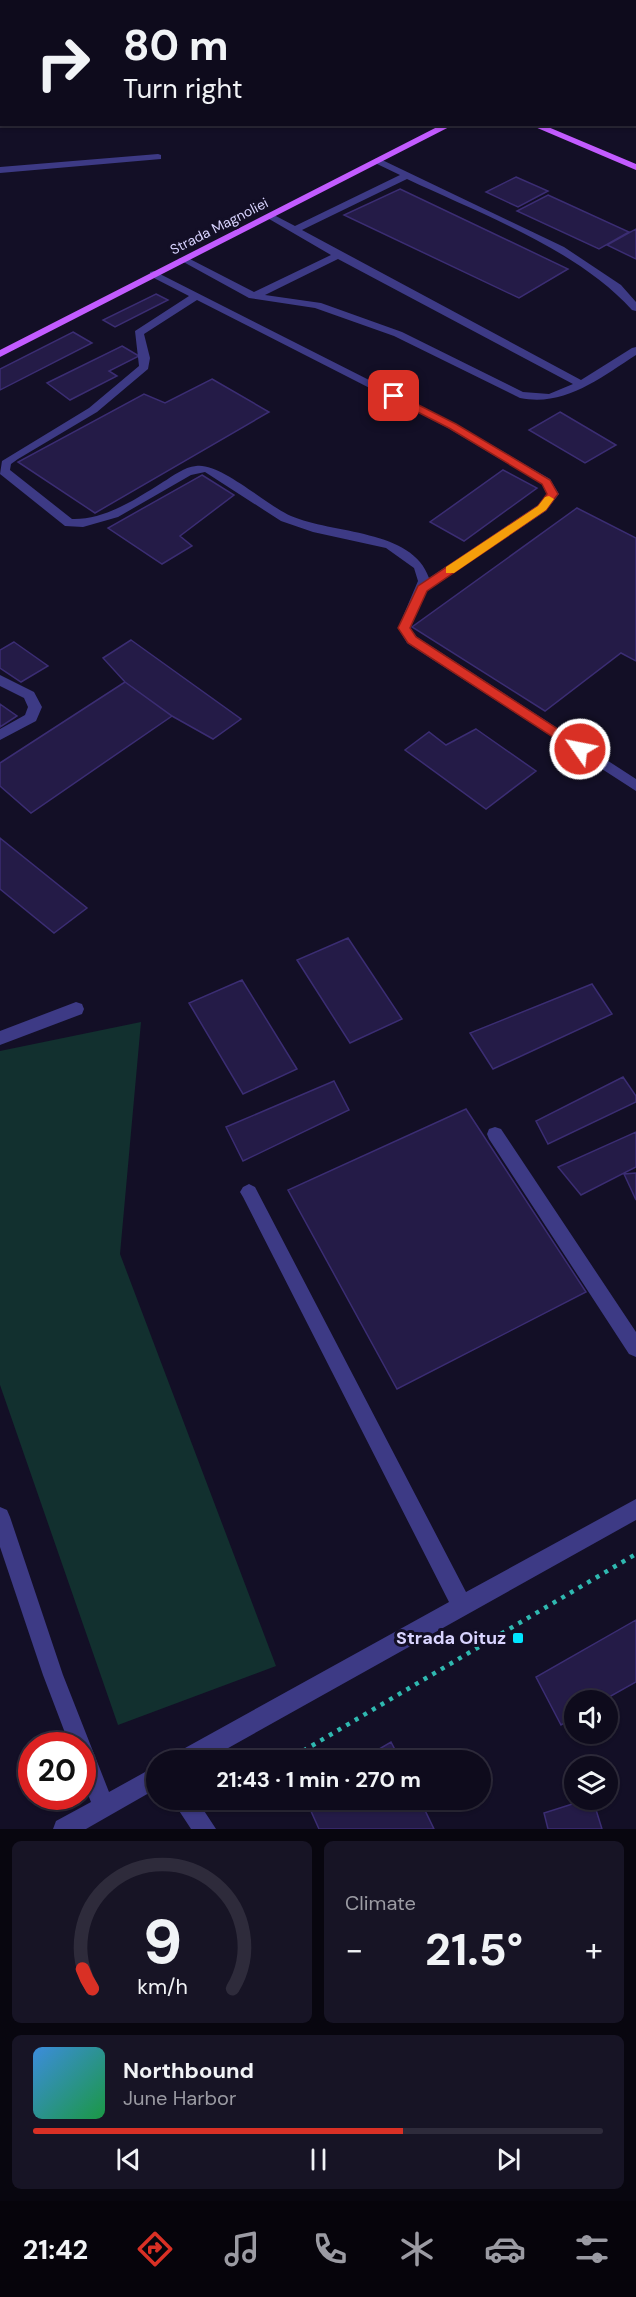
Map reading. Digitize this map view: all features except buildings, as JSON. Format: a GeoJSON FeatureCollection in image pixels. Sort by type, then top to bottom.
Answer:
{"type":"FeatureCollection","features":[{"type":"Feature","properties":{"kind":"main road","name":"Strada Magnoliei"},"geometry":{"type":"LineString","coordinates":[[0,354],[447,126]]}},
{"type":"Feature","properties":{"kind":"main road"},"geometry":{"type":"LineString","coordinates":[[537,126],[636,167]]}},
{"type":"Feature","properties":{"kind":"street"},"geometry":{"type":"LineString","coordinates":[[0,170],[158,157]]}},
{"type":"Feature","properties":{"kind":"street"},"geometry":{"type":"LineString","coordinates":[[378,161],[561,249],[617,287],[636,308]]}},
{"type":"Feature","properties":{"kind":"street"},"geometry":{"type":"LineString","coordinates":[[295,230],[407,175]]}},
{"type":"Feature","properties":{"kind":"street"},"geometry":{"type":"LineString","coordinates":[[269,216],[581,384]]}},
{"type":"Feature","properties":{"kind":"street"},"geometry":{"type":"LineString","coordinates":[[254,296],[338,255]]}},
{"type":"Feature","properties":{"kind":"street"},"geometry":{"type":"LineString","coordinates":[[183,259],[254,296],[317,305],[398,334],[520,395],[539,399],[555,396],[581,384],[636,350]]}},
{"type":"Feature","properties":{"kind":"street"},"geometry":{"type":"LineString","coordinates":[[154,274],[452,426],[546,482],[553,494],[542,508],[422,589]]}},
{"type":"Feature","properties":{"kind":"street"},"geometry":{"type":"LineString","coordinates":[[196,296],[139,333],[140,342],[147,357],[144,367],[93,410],[14,457],[6,463],[4,471],[69,523],[79,525],[102,520],[187,473],[207,468],[285,518],[313,528],[390,545],[419,566],[424,581],[404,628],[412,640],[636,786]]}},
{"type":"Feature","properties":{"kind":"street"},"geometry":{"type":"LineString","coordinates":[[0,680],[29,695],[35,707],[31,718],[0,735]]}},
{"type":"Feature","properties":{"kind":"street"},"geometry":{"type":"LineString","coordinates":[[0,1038],[76,1009]]}},
{"type":"Feature","properties":{"kind":"street"},"geometry":{"type":"LineString","coordinates":[[495,1134],[636,1348]]}},
{"type":"Feature","properties":{"kind":"street"},"geometry":{"type":"LineString","coordinates":[[249,1192],[462,1605]]}},
{"type":"Feature","properties":{"kind":"street"},"geometry":{"type":"LineString","coordinates":[[204,1750],[636,1509]]}},
{"type":"Feature","properties":{"kind":"street"},"geometry":{"type":"LineString","coordinates":[[0,1517],[53,1675],[75,1732]]}},
{"type":"Feature","properties":{"kind":"street"},"geometry":{"type":"LineString","coordinates":[[64,1829],[146,1782]]}},
{"type":"Feature","properties":{"kind":"street"},"geometry":{"type":"LineString","coordinates":[[96,1785],[104,1805]]}},
{"type":"Feature","properties":{"kind":"street"},"geometry":{"type":"LineString","coordinates":[[191,1810],[205,1829]]}},
{"type":"Feature","properties":{"kind":"path"},"geometry":{"type":"LineString","coordinates":[[305,1750],[636,1554]]}},
{"type":"Feature","properties":{"kind":"green space"},"geometry":{"type":"Polygon","coordinates":[[[141,1022],[120,1254],[276,1666],[118,1725],[0,1385],[0,1051],[141,1022]]]}},
{"type":"Feature","properties":{"kind":"slow traffic"},"geometry":{"type":"LineString","coordinates":[[450,570],[542,508],[549,499]]}},
{"type":"Feature","properties":{"kind":"place","name":"Strada Oituz"},"geometry":{"type":"Point","coordinates":[518,1638]}},
{"type":"Feature","properties":{"kind":"route"},"geometry":{"type":"LineString","coordinates":[[394,396],[452,426],[546,482],[553,494],[542,508],[422,589],[404,628],[412,640],[580,749]]}}]}
